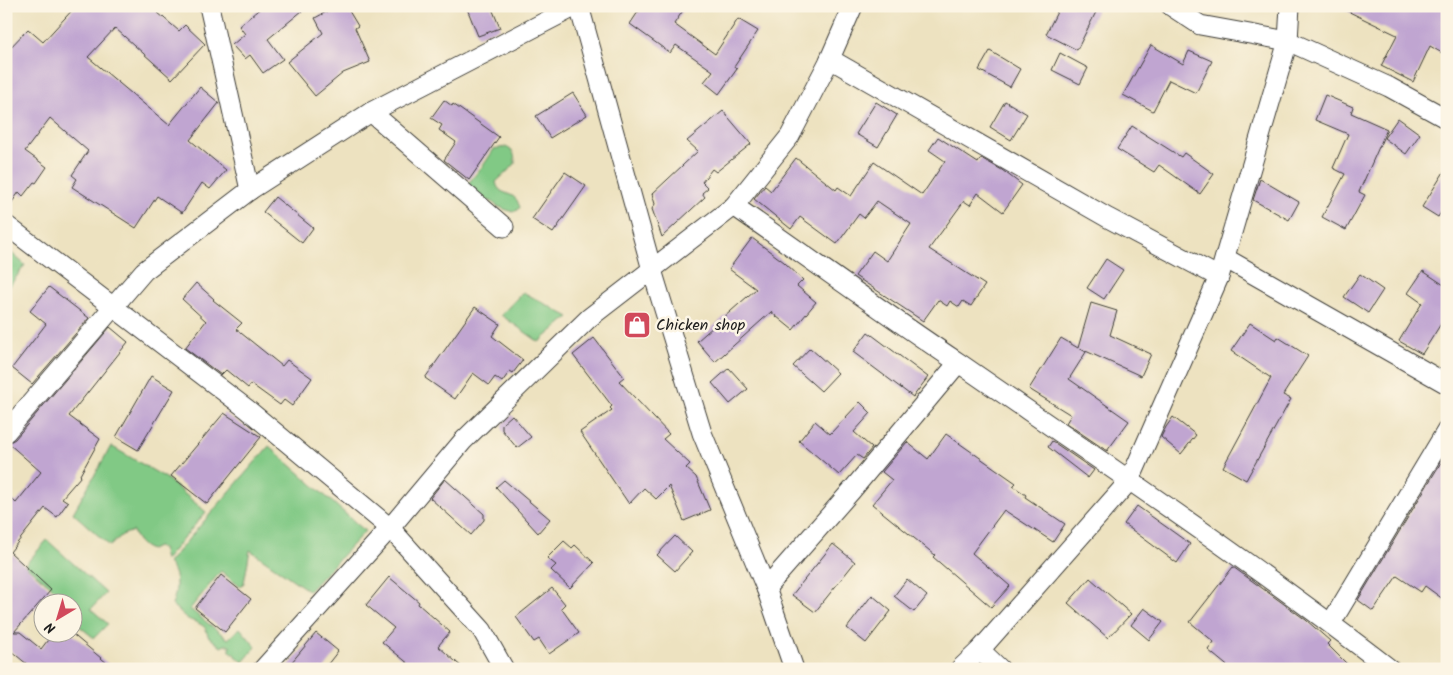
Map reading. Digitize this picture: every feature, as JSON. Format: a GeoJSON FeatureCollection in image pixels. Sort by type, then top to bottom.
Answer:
{"type":"FeatureCollection","features":[{"type":"Feature","properties":{"kind":"street"},"geometry":{"type":"LineString","coordinates":[[6,432],[144,271],[250,190],[371,112],[578,6],[652,270],[702,433],[766,588],[794,669]]}},
{"type":"Feature","properties":{"kind":"street"},"geometry":{"type":"LineString","coordinates":[[263,669],[390,528],[463,441],[589,318],[734,206],[790,136],[830,59],[853,6]]}},
{"type":"Feature","properties":{"kind":"street"},"geometry":{"type":"LineString","coordinates":[[1171,6],[1200,25],[1288,41],[1389,87],[1447,119]]}},
{"type":"Feature","properties":{"kind":"street"},"geometry":{"type":"LineString","coordinates":[[960,669],[980,650],[1130,480],[1220,277],[1288,41],[1290,6]]}},
{"type":"Feature","properties":{"kind":"street"},"geometry":{"type":"LineString","coordinates":[[208,7],[250,190]]}},
{"type":"Feature","properties":{"kind":"street"},"geometry":{"type":"LineString","coordinates":[[830,59],[1099,213],[1220,277]]}},
{"type":"Feature","properties":{"kind":"street"},"geometry":{"type":"LineString","coordinates":[[371,112],[504,228]]}},
{"type":"Feature","properties":{"kind":"street"},"geometry":{"type":"LineString","coordinates":[[734,206],[958,363],[1130,480],[1331,624],[1390,669]]}},
{"type":"Feature","properties":{"kind":"street"},"geometry":{"type":"LineString","coordinates":[[6,225],[247,410],[390,528],[482,630],[504,669]]}},
{"type":"Feature","properties":{"kind":"street"},"geometry":{"type":"LineString","coordinates":[[1226,258],[1447,384]]}},
{"type":"Feature","properties":{"kind":"street"},"geometry":{"type":"LineString","coordinates":[[766,588],[852,490],[958,363]]}},
{"type":"Feature","properties":{"kind":"street"},"geometry":{"type":"LineString","coordinates":[[1331,624],[1447,430]]}},
{"type":"Feature","properties":{"kind":"street"},"geometry":{"type":"LineString","coordinates":[[980,650],[1000,669]]}},
{"type":"Feature","properties":{"kind":"green space"},"geometry":{"type":"Polygon","coordinates":[[[506,147],[514,154],[515,164],[496,182],[501,191],[517,201],[520,207],[512,212],[497,206],[491,201],[482,201],[467,185],[494,149],[506,147]]]}},
{"type":"Feature","properties":{"kind":"green space"},"geometry":{"type":"Polygon","coordinates":[[[6,248],[25,265],[6,291],[6,248]]]}},
{"type":"Feature","properties":{"kind":"green space"},"geometry":{"type":"Polygon","coordinates":[[[523,292],[569,317],[539,342],[501,315],[523,292]]]}},
{"type":"Feature","properties":{"kind":"green space"},"geometry":{"type":"Polygon","coordinates":[[[111,446],[166,478],[206,512],[165,560],[162,548],[157,547],[151,550],[145,547],[133,531],[122,535],[110,546],[73,513],[111,446]]]}},
{"type":"Feature","properties":{"kind":"green space"},"geometry":{"type":"Polygon","coordinates":[[[269,446],[365,531],[309,591],[250,550],[244,583],[240,587],[221,571],[190,609],[228,639],[240,628],[256,647],[243,662],[230,651],[230,645],[221,647],[208,636],[203,626],[188,619],[172,605],[176,583],[172,568],[168,563],[269,446]]]}},
{"type":"Feature","properties":{"kind":"green space"},"geometry":{"type":"Polygon","coordinates":[[[47,540],[106,593],[91,609],[108,624],[94,638],[82,628],[82,592],[58,592],[25,565],[47,540]]]}},
{"type":"Feature","properties":{"kind":"building"},"geometry":{"type":"Polygon","coordinates":[[[76,6],[150,6],[179,31],[185,25],[205,44],[172,79],[115,28],[88,57],[169,125],[200,87],[219,103],[190,140],[226,170],[210,189],[202,183],[182,213],[157,196],[136,228],[72,187],[77,179],[72,175],[88,151],[50,118],[25,151],[47,167],[36,183],[34,182],[23,196],[19,192],[6,211],[6,52],[28,29],[43,42],[76,6]]]}},
{"type":"Feature","properties":{"kind":"building"},"geometry":{"type":"Polygon","coordinates":[[[263,6],[308,6],[268,39],[283,59],[263,73],[250,55],[245,59],[232,45],[245,34],[239,26],[263,6]]]}},
{"type":"Feature","properties":{"kind":"building"},"geometry":{"type":"Polygon","coordinates":[[[337,6],[346,6],[358,26],[355,28],[370,62],[343,73],[315,96],[287,62],[323,33],[315,18],[337,6]]]}},
{"type":"Feature","properties":{"kind":"building"},"geometry":{"type":"Polygon","coordinates":[[[466,6],[491,6],[500,28],[478,36],[466,6]]]}},
{"type":"Feature","properties":{"kind":"building"},"geometry":{"type":"Polygon","coordinates":[[[642,6],[686,6],[674,24],[715,54],[738,19],[758,31],[734,67],[737,69],[719,94],[704,82],[713,71],[676,45],[670,53],[630,24],[642,6]]]}},
{"type":"Feature","properties":{"kind":"building"},"geometry":{"type":"Polygon","coordinates":[[[1060,6],[1099,6],[1077,50],[1046,34],[1060,6]]]}},
{"type":"Feature","properties":{"kind":"building"},"geometry":{"type":"Polygon","coordinates":[[[1337,6],[1447,6],[1447,44],[1442,53],[1430,46],[1413,82],[1381,66],[1397,35],[1337,6]]]}},
{"type":"Feature","properties":{"kind":"building"},"geometry":{"type":"Polygon","coordinates":[[[1151,45],[1183,64],[1189,51],[1212,61],[1196,93],[1169,80],[1153,111],[1123,95],[1151,45]]]}},
{"type":"Feature","properties":{"kind":"building"},"geometry":{"type":"Polygon","coordinates":[[[990,51],[1020,69],[1010,87],[979,70],[990,51]]]}},
{"type":"Feature","properties":{"kind":"building"},"geometry":{"type":"Polygon","coordinates":[[[1060,53],[1088,68],[1080,84],[1052,70],[1060,53]]]}},
{"type":"Feature","properties":{"kind":"building"},"geometry":{"type":"Polygon","coordinates":[[[573,93],[587,115],[550,138],[536,116],[573,93]]]}},
{"type":"Feature","properties":{"kind":"building"},"geometry":{"type":"Polygon","coordinates":[[[1325,95],[1353,107],[1351,113],[1387,129],[1359,192],[1365,195],[1346,230],[1322,217],[1345,174],[1333,168],[1348,134],[1315,120],[1325,95]]]}},
{"type":"Feature","properties":{"kind":"building"},"geometry":{"type":"Polygon","coordinates":[[[444,100],[452,106],[453,104],[499,137],[469,180],[444,160],[456,142],[439,130],[442,125],[431,118],[444,100]]]}},
{"type":"Feature","properties":{"kind":"building"},"geometry":{"type":"Polygon","coordinates":[[[1005,101],[1027,114],[1011,140],[990,127],[1005,101]]]}},
{"type":"Feature","properties":{"kind":"building"},"geometry":{"type":"Polygon","coordinates":[[[876,102],[897,115],[878,147],[856,134],[876,102]]]}},
{"type":"Feature","properties":{"kind":"building"},"geometry":{"type":"Polygon","coordinates":[[[723,111],[751,144],[716,172],[712,169],[702,182],[708,188],[702,193],[705,197],[662,237],[652,209],[655,204],[652,194],[698,151],[687,141],[723,111]]]}},
{"type":"Feature","properties":{"kind":"building"},"geometry":{"type":"Polygon","coordinates":[[[1398,118],[1420,134],[1406,154],[1384,138],[1398,118]]]}},
{"type":"Feature","properties":{"kind":"building"},"geometry":{"type":"Polygon","coordinates":[[[1132,126],[1181,157],[1184,153],[1214,174],[1200,194],[1159,165],[1154,172],[1117,149],[1132,126]]]}},
{"type":"Feature","properties":{"kind":"building"},"geometry":{"type":"Polygon","coordinates":[[[938,137],[978,163],[981,158],[1002,170],[1022,185],[1003,212],[978,193],[970,205],[964,201],[929,249],[985,285],[971,306],[963,301],[959,307],[950,301],[947,306],[938,300],[923,321],[855,276],[873,251],[887,261],[911,224],[877,201],[864,218],[859,214],[837,244],[800,217],[791,229],[754,199],[765,186],[771,191],[796,158],[836,190],[838,187],[851,196],[874,162],[922,195],[945,161],[929,150],[938,137]]]}},
{"type":"Feature","properties":{"kind":"building"},"geometry":{"type":"Polygon","coordinates":[[[1447,167],[1447,203],[1438,217],[1422,207],[1447,167]]]}},
{"type":"Feature","properties":{"kind":"building"},"geometry":{"type":"Polygon","coordinates":[[[565,172],[586,186],[553,233],[532,219],[565,172]]]}},
{"type":"Feature","properties":{"kind":"building"},"geometry":{"type":"Polygon","coordinates":[[[1260,179],[1299,202],[1289,220],[1253,200],[1260,179]]]}},
{"type":"Feature","properties":{"kind":"building"},"geometry":{"type":"Polygon","coordinates":[[[275,197],[313,228],[302,243],[263,212],[275,197]]]}},
{"type":"Feature","properties":{"kind":"building"},"geometry":{"type":"Polygon","coordinates":[[[752,238],[784,262],[803,280],[797,286],[816,302],[793,330],[771,312],[715,362],[697,341],[756,289],[729,269],[752,238]]]}},
{"type":"Feature","properties":{"kind":"building"},"geometry":{"type":"Polygon","coordinates":[[[1106,259],[1123,270],[1104,299],[1087,288],[1106,259]]]}},
{"type":"Feature","properties":{"kind":"building"},"geometry":{"type":"Polygon","coordinates":[[[1423,271],[1447,287],[1447,314],[1422,354],[1399,341],[1422,303],[1408,293],[1423,271]]]}},
{"type":"Feature","properties":{"kind":"building"},"geometry":{"type":"Polygon","coordinates":[[[1360,274],[1383,290],[1368,313],[1344,297],[1360,274]]]}},
{"type":"Feature","properties":{"kind":"building"},"geometry":{"type":"Polygon","coordinates":[[[196,283],[213,300],[242,323],[236,329],[282,366],[287,360],[312,378],[292,406],[284,400],[280,405],[251,384],[248,388],[226,370],[221,375],[185,348],[206,321],[182,299],[196,283]]]}},
{"type":"Feature","properties":{"kind":"building"},"geometry":{"type":"Polygon","coordinates":[[[49,287],[89,318],[32,384],[12,368],[46,324],[30,311],[49,287]]]}},
{"type":"Feature","properties":{"kind":"building"},"geometry":{"type":"Polygon","coordinates":[[[1091,303],[1117,311],[1110,335],[1151,354],[1141,376],[1079,348],[1086,352],[1069,379],[1129,421],[1107,451],[1066,423],[1071,415],[1029,389],[1061,338],[1078,348],[1091,303]]]}},
{"type":"Feature","properties":{"kind":"building"},"geometry":{"type":"Polygon","coordinates":[[[475,307],[500,324],[492,336],[523,360],[513,373],[510,371],[502,382],[495,377],[489,385],[473,373],[455,399],[425,378],[475,307]]]}},
{"type":"Feature","properties":{"kind":"building"},"geometry":{"type":"Polygon","coordinates":[[[1250,323],[1276,340],[1278,337],[1308,356],[1283,395],[1291,399],[1246,480],[1223,467],[1271,378],[1231,351],[1250,323]]]}},
{"type":"Feature","properties":{"kind":"building"},"geometry":{"type":"Polygon","coordinates":[[[110,327],[128,342],[69,416],[100,439],[81,476],[62,498],[68,502],[57,517],[45,508],[10,552],[51,590],[49,592],[32,592],[32,612],[14,632],[20,632],[41,649],[46,642],[82,642],[114,669],[33,669],[6,647],[6,494],[16,503],[41,472],[8,443],[15,439],[110,327]]]}},
{"type":"Feature","properties":{"kind":"building"},"geometry":{"type":"Polygon","coordinates":[[[868,332],[928,377],[913,397],[853,352],[868,332]]]}},
{"type":"Feature","properties":{"kind":"building"},"geometry":{"type":"Polygon","coordinates":[[[594,338],[624,377],[619,381],[669,434],[663,439],[690,464],[686,468],[696,477],[710,510],[684,521],[669,486],[656,499],[644,488],[629,504],[580,432],[612,410],[610,408],[612,406],[573,355],[594,338]]]}},
{"type":"Feature","properties":{"kind":"building"},"geometry":{"type":"Polygon","coordinates":[[[810,348],[838,373],[821,391],[793,366],[810,348]]]}},
{"type":"Feature","properties":{"kind":"building"},"geometry":{"type":"Polygon","coordinates":[[[729,368],[748,389],[730,404],[712,383],[729,368]]]}},
{"type":"Feature","properties":{"kind":"building"},"geometry":{"type":"Polygon","coordinates":[[[151,376],[174,390],[138,450],[116,437],[151,376]]]}},
{"type":"Feature","properties":{"kind":"building"},"geometry":{"type":"Polygon","coordinates":[[[860,402],[871,413],[854,432],[872,448],[863,459],[857,455],[839,475],[799,441],[815,421],[830,434],[860,402]]]}},
{"type":"Feature","properties":{"kind":"building"},"geometry":{"type":"Polygon","coordinates":[[[224,413],[261,437],[207,504],[171,476],[224,413]]]}},
{"type":"Feature","properties":{"kind":"building"},"geometry":{"type":"Polygon","coordinates":[[[512,415],[531,437],[517,448],[502,430],[502,424],[512,415]]]}},
{"type":"Feature","properties":{"kind":"building"},"geometry":{"type":"Polygon","coordinates":[[[1173,417],[1196,435],[1181,454],[1161,437],[1173,417]]]}},
{"type":"Feature","properties":{"kind":"building"},"geometry":{"type":"Polygon","coordinates":[[[946,434],[1016,483],[1013,486],[1026,495],[1025,497],[1065,524],[1053,542],[1004,510],[972,553],[1010,586],[991,607],[933,557],[935,555],[872,504],[892,480],[882,472],[907,442],[928,459],[946,434]]]}},
{"type":"Feature","properties":{"kind":"building"},"geometry":{"type":"Polygon","coordinates":[[[1052,441],[1094,470],[1088,478],[1048,447],[1052,441]]]}},
{"type":"Feature","properties":{"kind":"building"},"geometry":{"type":"Polygon","coordinates":[[[1447,456],[1447,602],[1425,586],[1421,592],[1397,576],[1373,611],[1358,600],[1440,464],[1447,456]]]}},
{"type":"Feature","properties":{"kind":"building"},"geometry":{"type":"Polygon","coordinates":[[[445,479],[484,514],[484,520],[471,535],[430,498],[445,479]]]}},
{"type":"Feature","properties":{"kind":"building"},"geometry":{"type":"Polygon","coordinates":[[[504,480],[550,519],[538,533],[496,487],[504,480]]]}},
{"type":"Feature","properties":{"kind":"building"},"geometry":{"type":"Polygon","coordinates":[[[1137,506],[1190,544],[1177,563],[1124,524],[1137,506]]]}},
{"type":"Feature","properties":{"kind":"building"},"geometry":{"type":"Polygon","coordinates":[[[675,536],[692,552],[675,571],[657,555],[675,536]]]}},
{"type":"Feature","properties":{"kind":"building"},"geometry":{"type":"Polygon","coordinates":[[[564,541],[572,548],[575,545],[594,563],[570,588],[551,570],[556,565],[547,558],[564,541]]]}},
{"type":"Feature","properties":{"kind":"building"},"geometry":{"type":"Polygon","coordinates":[[[833,544],[855,562],[815,612],[792,595],[833,544]]]}},
{"type":"Feature","properties":{"kind":"building"},"geometry":{"type":"Polygon","coordinates":[[[1233,567],[1306,620],[1330,641],[1327,644],[1352,669],[1231,669],[1208,650],[1214,642],[1190,622],[1233,567]]]}},
{"type":"Feature","properties":{"kind":"building"},"geometry":{"type":"Polygon","coordinates":[[[221,575],[251,599],[225,632],[195,608],[221,575]]]}},
{"type":"Feature","properties":{"kind":"building"},"geometry":{"type":"Polygon","coordinates":[[[389,577],[419,602],[418,604],[450,632],[438,646],[464,669],[415,669],[382,642],[394,628],[366,605],[389,577]]]}},
{"type":"Feature","properties":{"kind":"building"},"geometry":{"type":"Polygon","coordinates":[[[1090,578],[1131,614],[1108,638],[1068,603],[1090,578]]]}},
{"type":"Feature","properties":{"kind":"building"},"geometry":{"type":"Polygon","coordinates":[[[907,579],[927,596],[914,612],[894,596],[907,579]]]}},
{"type":"Feature","properties":{"kind":"building"},"geometry":{"type":"Polygon","coordinates":[[[552,588],[565,604],[561,608],[579,633],[549,654],[539,639],[534,642],[516,617],[552,588]]]}},
{"type":"Feature","properties":{"kind":"building"},"geometry":{"type":"Polygon","coordinates":[[[872,595],[891,611],[866,643],[847,628],[872,595]]]}},
{"type":"Feature","properties":{"kind":"building"},"geometry":{"type":"Polygon","coordinates":[[[1144,608],[1163,622],[1149,640],[1131,625],[1144,608]]]}},
{"type":"Feature","properties":{"kind":"building"},"geometry":{"type":"Polygon","coordinates":[[[316,633],[338,651],[324,669],[286,669],[316,633]]]}},
{"type":"Feature","properties":{"kind":"place","name":"Chicken shop"},"geometry":{"type":"Point","coordinates":[637,325]}}]}
